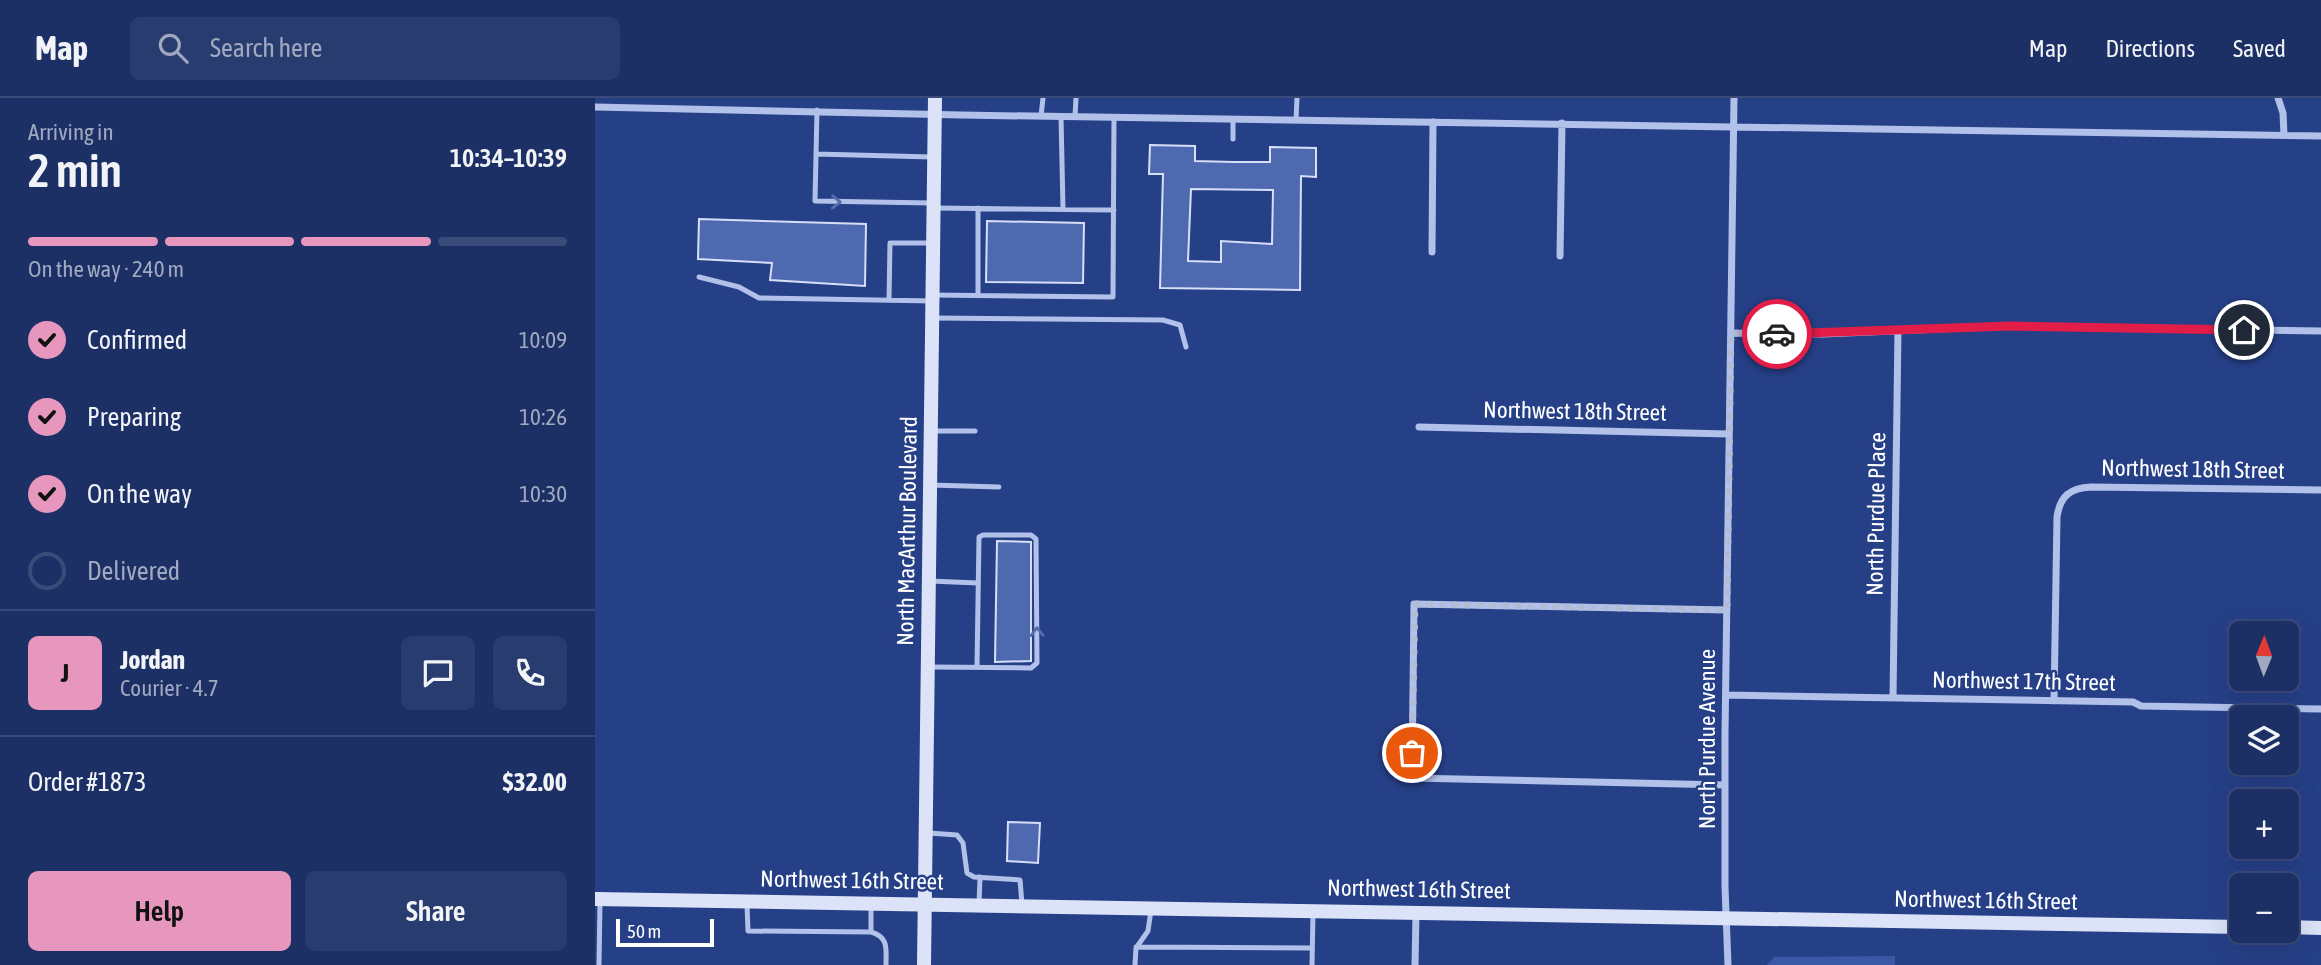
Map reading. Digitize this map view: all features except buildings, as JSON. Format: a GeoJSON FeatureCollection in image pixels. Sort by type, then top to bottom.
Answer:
{"type":"FeatureCollection","features":[{"type":"Feature","properties":{"kind":"street","name":"North MacArthur Boulevard"},"geometry":{"type":"LineString","coordinates":[[924,965],[935,98]]}},
{"type":"Feature","properties":{"kind":"street","name":"North Purdue Avenue"},"geometry":{"type":"LineString","coordinates":[[1728,965],[1725,695],[1734,98]]}},
{"type":"Feature","properties":{"kind":"street"},"geometry":{"type":"LineString","coordinates":[[2278,98],[2283,113],[2284,135]]}},
{"type":"Feature","properties":{"kind":"street"},"geometry":{"type":"LineString","coordinates":[[595,107],[2321,136]]}},
{"type":"Feature","properties":{"kind":"street"},"geometry":{"type":"LineString","coordinates":[[1431,252],[1433,122]]}},
{"type":"Feature","properties":{"kind":"street"},"geometry":{"type":"LineString","coordinates":[[1560,256],[1562,123]]}},
{"type":"Feature","properties":{"kind":"street"},"geometry":{"type":"LineString","coordinates":[[1731,333],[1823,334],[2019,326],[2321,331]]}},
{"type":"Feature","properties":{"kind":"street","name":"North Purdue Place"},"geometry":{"type":"LineString","coordinates":[[1893,698],[1898,330]]}},
{"type":"Feature","properties":{"kind":"street","name":"Northwest 18th Street"},"geometry":{"type":"LineString","coordinates":[[1419,427],[1729,434]]}},
{"type":"Feature","properties":{"kind":"street","name":"Northwest 18th Street"},"geometry":{"type":"LineString","coordinates":[[2053,701],[2057,517],[2060,502],[2066,494],[2072,490],[2091,487],[2321,491]]}},
{"type":"Feature","properties":{"kind":"street"},"geometry":{"type":"LineString","coordinates":[[1725,785],[1412,778],[1415,604],[1727,610]]}},
{"type":"Feature","properties":{"kind":"street","name":"Northwest 17th Street"},"geometry":{"type":"LineString","coordinates":[[1725,695],[2133,702],[2141,706],[2321,709]]}},
{"type":"Feature","properties":{"kind":"street","name":"Northwest 16th Street"},"geometry":{"type":"LineString","coordinates":[[598,899],[2229,927]]}},
{"type":"Feature","properties":{"kind":"street"},"geometry":{"type":"LineString","coordinates":[[1415,965],[1416,912]]}},
{"type":"Feature","properties":{"kind":"street"},"geometry":{"type":"LineString","coordinates":[[2299,927],[2321,928]]}},
{"type":"Feature","properties":{"kind":"lane"},"geometry":{"type":"LineString","coordinates":[[1041,116],[1043,98]]}},
{"type":"Feature","properties":{"kind":"lane"},"geometry":{"type":"LineString","coordinates":[[1075,116],[1076,98]]}},
{"type":"Feature","properties":{"kind":"lane"},"geometry":{"type":"LineString","coordinates":[[1296,120],[1297,98]]}},
{"type":"Feature","properties":{"kind":"lane"},"geometry":{"type":"LineString","coordinates":[[817,110],[815,201],[1114,210]]}},
{"type":"Feature","properties":{"kind":"lane"},"geometry":{"type":"LineString","coordinates":[[1061,116],[1063,209]]}},
{"type":"Feature","properties":{"kind":"lane"},"geometry":{"type":"LineString","coordinates":[[699,277],[739,287],[759,298],[889,300],[978,295],[1113,297],[1114,117]]}},
{"type":"Feature","properties":{"kind":"lane"},"geometry":{"type":"LineString","coordinates":[[1233,119],[1233,139]]}},
{"type":"Feature","properties":{"kind":"lane"},"geometry":{"type":"LineString","coordinates":[[817,154],[935,157]]}},
{"type":"Feature","properties":{"kind":"lane"},"geometry":{"type":"LineString","coordinates":[[978,208],[978,295]]}},
{"type":"Feature","properties":{"kind":"lane"},"geometry":{"type":"LineString","coordinates":[[889,300],[890,243],[933,243]]}},
{"type":"Feature","properties":{"kind":"lane"},"geometry":{"type":"LineString","coordinates":[[933,318],[1163,320],[1180,325],[1187,346]]}},
{"type":"Feature","properties":{"kind":"lane"},"geometry":{"type":"LineString","coordinates":[[931,431],[975,431]]}},
{"type":"Feature","properties":{"kind":"lane"},"geometry":{"type":"LineString","coordinates":[[930,485],[999,487]]}},
{"type":"Feature","properties":{"kind":"lane"},"geometry":{"type":"LineString","coordinates":[[928,667],[1031,668],[1037,663],[1036,539],[1031,535],[979,537],[977,667]]}},
{"type":"Feature","properties":{"kind":"lane"},"geometry":{"type":"LineString","coordinates":[[929,581],[978,583]]}},
{"type":"Feature","properties":{"kind":"lane"},"geometry":{"type":"LineString","coordinates":[[926,833],[957,835],[964,843],[967,873],[980,877],[1020,880],[1023,906]]}},
{"type":"Feature","properties":{"kind":"lane"},"geometry":{"type":"LineString","coordinates":[[979,905],[980,877]]}},
{"type":"Feature","properties":{"kind":"lane"},"geometry":{"type":"LineString","coordinates":[[598,899],[599,965]]}},
{"type":"Feature","properties":{"kind":"lane"},"geometry":{"type":"LineString","coordinates":[[747,901],[748,931],[871,932],[881,935],[886,942],[886,965]]}},
{"type":"Feature","properties":{"kind":"lane"},"geometry":{"type":"LineString","coordinates":[[871,904],[871,932]]}},
{"type":"Feature","properties":{"kind":"lane"},"geometry":{"type":"LineString","coordinates":[[1135,965],[1136,947],[1148,931],[1151,908]]}},
{"type":"Feature","properties":{"kind":"lane"},"geometry":{"type":"LineString","coordinates":[[1312,965],[1313,910]]}},
{"type":"Feature","properties":{"kind":"lane"},"geometry":{"type":"LineString","coordinates":[[1136,947],[1312,948]]}},
{"type":"Feature","properties":{"kind":"shaded area"},"geometry":{"type":"Polygon","coordinates":[[[1895,956],[1895,965],[1767,965],[1774,957],[1895,956]]]}},
{"type":"Feature","properties":{"kind":"way so far"},"geometry":{"type":"LineString","coordinates":[[1412,753],[1415,604],[1727,610],[1731,333],[1777,334]]}},
{"type":"Feature","properties":{"kind":"route"},"geometry":{"type":"LineString","coordinates":[[1777,334],[2010,326],[2244,330]]}}]}
